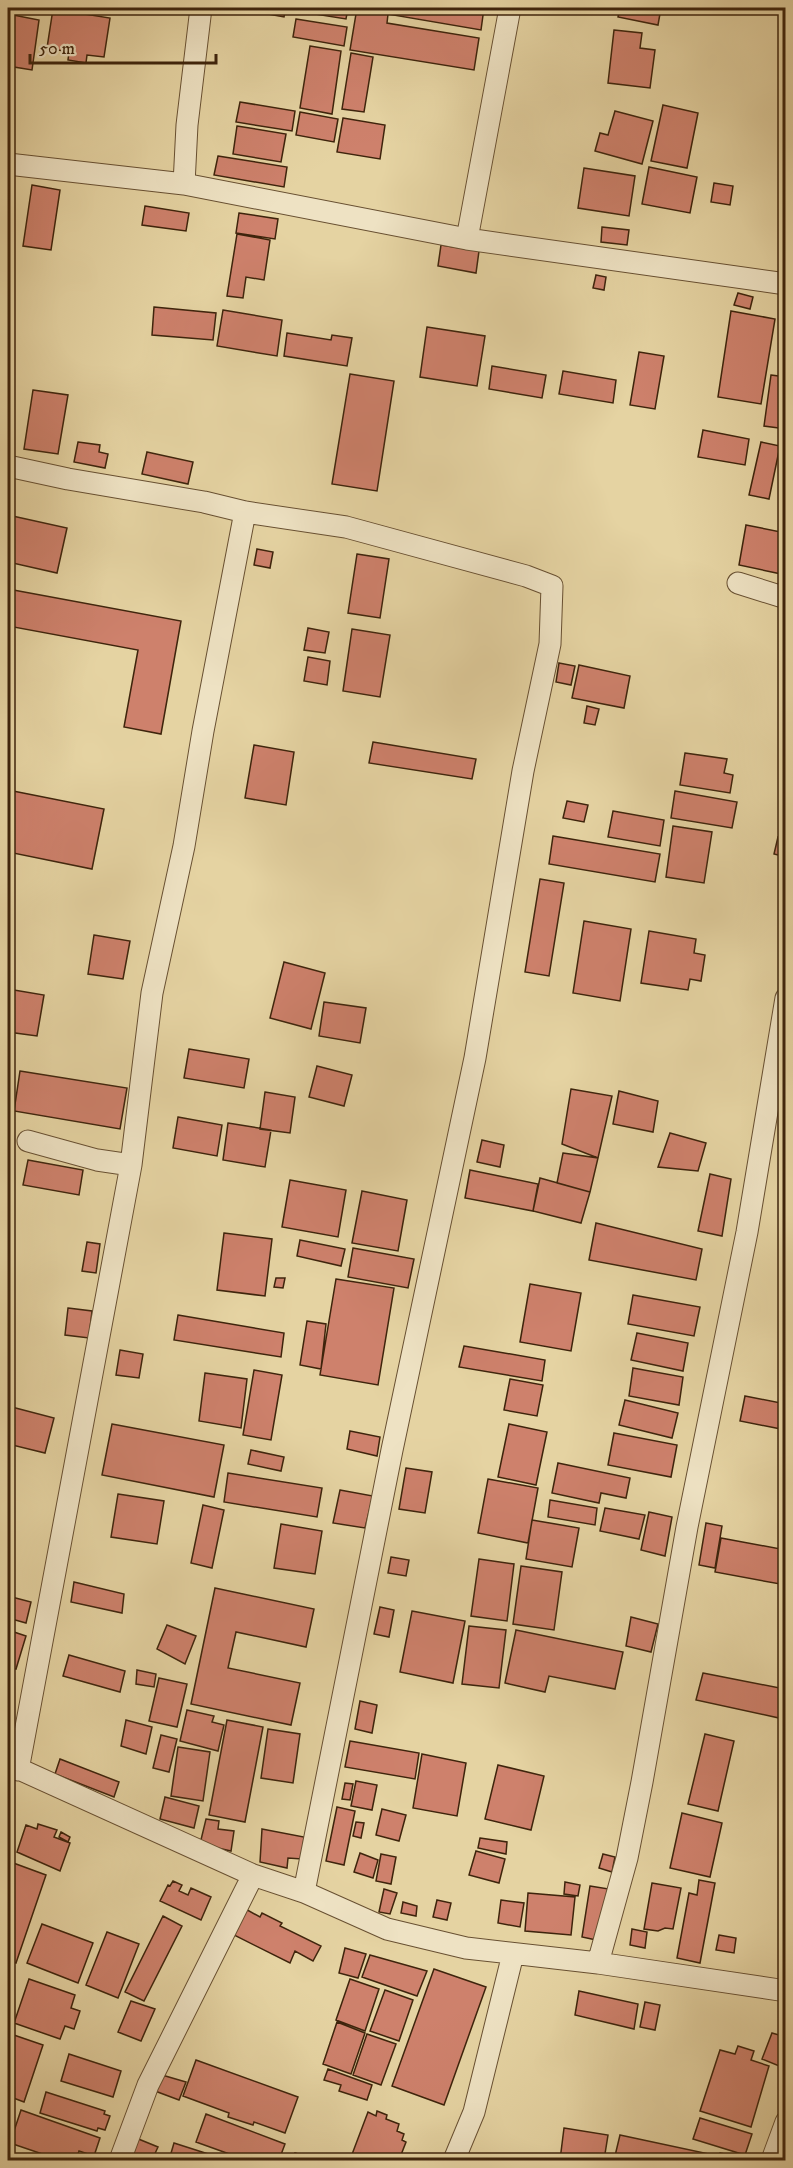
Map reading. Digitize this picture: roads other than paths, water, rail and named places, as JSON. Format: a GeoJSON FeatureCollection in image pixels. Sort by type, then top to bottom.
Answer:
{"type":"FeatureCollection","features":[{"type":"Feature","properties":{"kind":"street"},"geometry":{"type":"LineString","coordinates":[[184,184],[186,125],[201,8]]}},
{"type":"Feature","properties":{"kind":"street"},"geometry":{"type":"LineString","coordinates":[[467,239],[510,8]]}},
{"type":"Feature","properties":{"kind":"street"},"geometry":{"type":"LineString","coordinates":[[8,164],[184,184],[467,239],[786,284]]}},
{"type":"Feature","properties":{"kind":"street"},"geometry":{"type":"LineString","coordinates":[[8,466],[68,479],[204,502],[245,512],[346,527],[525,576],[552,586],[550,644],[523,771],[475,1058],[392,1450],[304,1892]]}},
{"type":"Feature","properties":{"kind":"street"},"geometry":{"type":"LineString","coordinates":[[245,512],[203,731],[184,846],[152,993],[131,1165],[13,1767],[253,1875],[304,1892],[387,1929],[466,1948],[598,1963],[786,1991]]}},
{"type":"Feature","properties":{"kind":"street"},"geometry":{"type":"LineString","coordinates":[[738,583],[786,598]]}},
{"type":"Feature","properties":{"kind":"street"},"geometry":{"type":"LineString","coordinates":[[598,1963],[627,1858],[642,1782],[687,1527],[747,1232],[786,998]]}},
{"type":"Feature","properties":{"kind":"street"},"geometry":{"type":"LineString","coordinates":[[28,1141],[97,1160],[131,1165]]}},
{"type":"Feature","properties":{"kind":"street"},"geometry":{"type":"LineString","coordinates":[[120,2160],[148,2085],[253,1875]]}},
{"type":"Feature","properties":{"kind":"street"},"geometry":{"type":"LineString","coordinates":[[454,2160],[474,2112],[513,1954]]}},
{"type":"Feature","properties":{"kind":"street"},"geometry":{"type":"LineString","coordinates":[[772,2160],[786,2122]]}}]}
